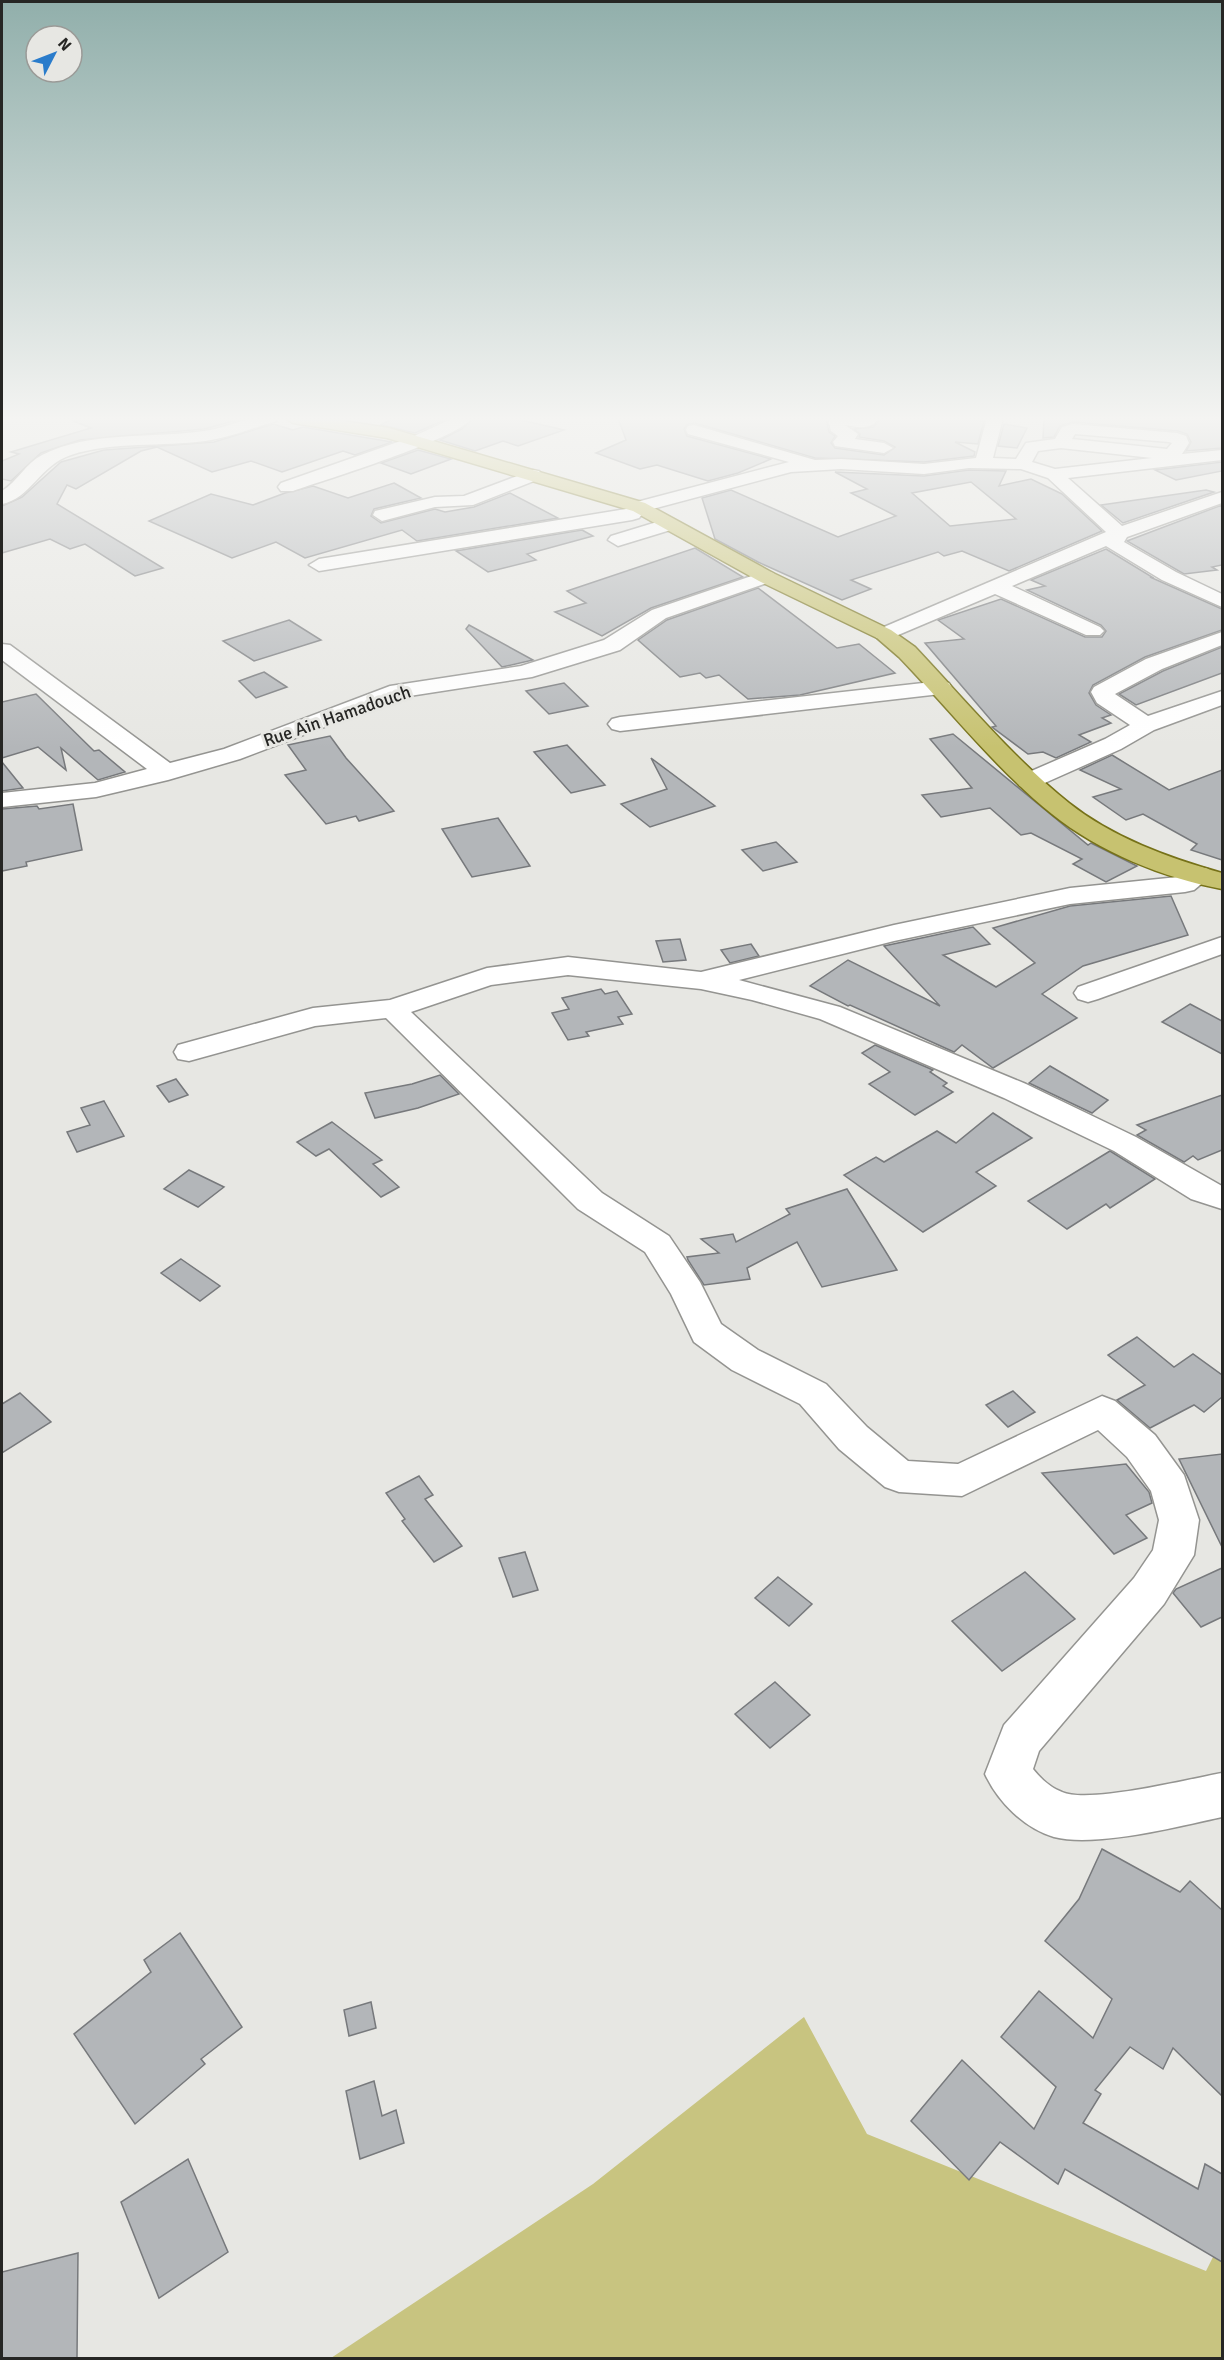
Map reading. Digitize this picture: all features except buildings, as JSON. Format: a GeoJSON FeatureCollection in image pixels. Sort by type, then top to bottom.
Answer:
{"type":"FeatureCollection","features":[{"type":"Feature","properties":{"kind":"main road"},"geometry":{"type":"LineString","coordinates":[[677,528],[766,577],[884,634],[907,652],[1029,781],[1062,810],[1109,840],[1211,878]]}},
{"type":"Feature","properties":{"kind":"street"},"geometry":{"type":"LineString","coordinates":[[320,565],[546,528]]}},
{"type":"Feature","properties":{"kind":"street"},"geometry":{"type":"LineString","coordinates":[[618,540],[657,528]]}},
{"type":"Feature","properties":{"kind":"street"},"geometry":{"type":"LineString","coordinates":[[1114,528],[1119,533]]}},
{"type":"Feature","properties":{"kind":"street"},"geometry":{"type":"LineString","coordinates":[[884,634],[1133,528]]}},
{"type":"Feature","properties":{"kind":"street"},"geometry":{"type":"LineString","coordinates":[[1119,533],[1114,544],[1169,576],[1222,601]]}},
{"type":"Feature","properties":{"kind":"street","name":"Rue Ain Hamadouch"},"geometry":{"type":"LineString","coordinates":[[2,800],[96,790],[168,773],[232,754],[398,691],[524,672],[612,645],[659,614],[766,577]]}},
{"type":"Feature","properties":{"kind":"street"},"geometry":{"type":"LineString","coordinates":[[996,587],[1093,631]]}},
{"type":"Feature","properties":{"kind":"street"},"geometry":{"type":"LineString","coordinates":[[1146,725],[1104,698],[1102,692],[1154,664],[1222,638]]}},
{"type":"Feature","properties":{"kind":"street"},"geometry":{"type":"LineString","coordinates":[[2,650],[168,773]]}},
{"type":"Feature","properties":{"kind":"street"},"geometry":{"type":"LineString","coordinates":[[620,724],[941,688]]}},
{"type":"Feature","properties":{"kind":"street"},"geometry":{"type":"LineString","coordinates":[[1029,781],[1113,744],[1146,725],[1222,698]]}},
{"type":"Feature","properties":{"kind":"street"},"geometry":{"type":"LineString","coordinates":[[701,981],[905,931],[1070,896],[1185,884],[1211,878]]}},
{"type":"Feature","properties":{"kind":"street"},"geometry":{"type":"LineString","coordinates":[[1088,993],[1222,945]]}},
{"type":"Feature","properties":{"kind":"street"},"geometry":{"type":"LineString","coordinates":[[189,1052],[312,1017],[394,1008],[488,977],[568,966],[701,981],[756,992],[830,1013],[1015,1091],[1125,1144],[1203,1191],[1222,1198]]}},
{"type":"Feature","properties":{"kind":"street"},"geometry":{"type":"LineString","coordinates":[[394,1008],[402,1020],[590,1201],[657,1244],[687,1291],[707,1333],[745,1360],[813,1394],[853,1438],[899,1476],[962,1480],[1102,1411],[1141,1446],[1170,1486],[1179,1520],[1173,1555],[1149,1591],[1020,1740],[1008,1774],[1022,1792],[1056,1815],[1113,1815],[1222,1795]]}},
{"type":"Feature","properties":{"kind":"shaded area"},"geometry":{"type":"Polygon","coordinates":[[[804,2017],[867,2134],[1206,2271],[1222,2239],[1222,2358],[331,2358],[593,2184],[804,2017]]]}}]}
